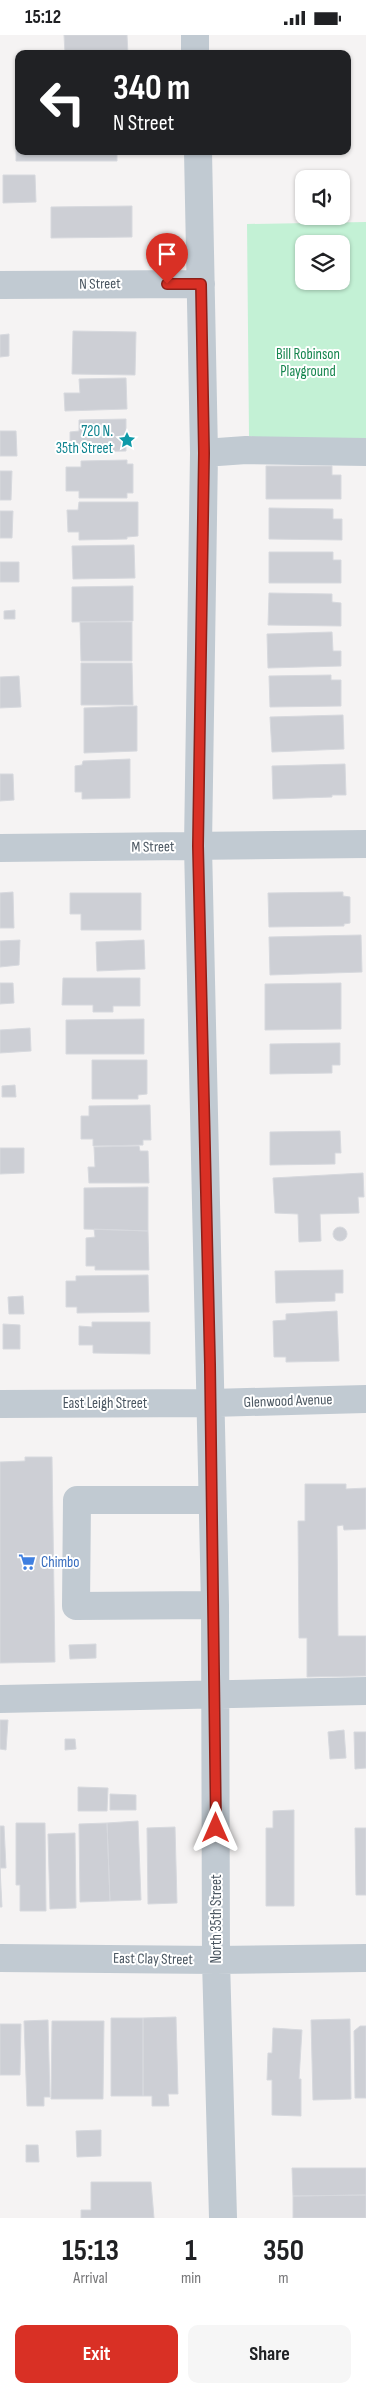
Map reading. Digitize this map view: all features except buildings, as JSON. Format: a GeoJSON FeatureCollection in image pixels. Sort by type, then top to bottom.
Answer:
{"type":"FeatureCollection","features":[{"type":"Feature","properties":{"kind":"street"},"geometry":{"type":"LineString","coordinates":[[195,35],[196,50]]}},
{"type":"Feature","properties":{"kind":"street","name":"North 35th Street"},"geometry":{"type":"LineString","coordinates":[[198,155],[204,453],[198,846],[215,1605],[216,1960],[222,2218]]}},
{"type":"Feature","properties":{"kind":"street","name":"N Street"},"geometry":{"type":"LineString","coordinates":[[0,285],[201,284]]}},
{"type":"Feature","properties":{"kind":"street"},"geometry":{"type":"LineString","coordinates":[[204,453],[246,449],[366,452]]}},
{"type":"Feature","properties":{"kind":"street","name":"M Street"},"geometry":{"type":"LineString","coordinates":[[0,848],[366,844]]}},
{"type":"Feature","properties":{"kind":"street","name":"Glenwood Avenue"},"geometry":{"type":"LineString","coordinates":[[211,1403],[366,1399]]}},
{"type":"Feature","properties":{"kind":"street","name":"East Leigh Street"},"geometry":{"type":"LineString","coordinates":[[0,1404],[211,1403]]}},
{"type":"Feature","properties":{"kind":"street"},"geometry":{"type":"LineString","coordinates":[[212,1500],[77,1500],[76,1606],[215,1605]]}},
{"type":"Feature","properties":{"kind":"street"},"geometry":{"type":"LineString","coordinates":[[0,1699],[366,1691]]}},
{"type":"Feature","properties":{"kind":"street","name":"East Clay Street"},"geometry":{"type":"LineString","coordinates":[[0,1958],[216,1960],[366,1958]]}},
{"type":"Feature","properties":{"kind":"green space","name":"Bill Robinson Playground"},"geometry":{"type":"Polygon","coordinates":[[[350,222],[366,222],[366,445],[252,447],[252,436],[249,436],[247,224],[350,225],[350,222]]]}},
{"type":"Feature","properties":{"kind":"place","name":"720 N. 35th Street"},"geometry":{"type":"Point","coordinates":[127,440]}},
{"type":"Feature","properties":{"kind":"place","name":"Chimbo"},"geometry":{"type":"Point","coordinates":[27,1562]}},
{"type":"Feature","properties":{"kind":"route"},"geometry":{"type":"LineString","coordinates":[[167,284],[201,284],[204,453],[198,846],[210,1365],[216,1694],[216,1828]]}}]}
